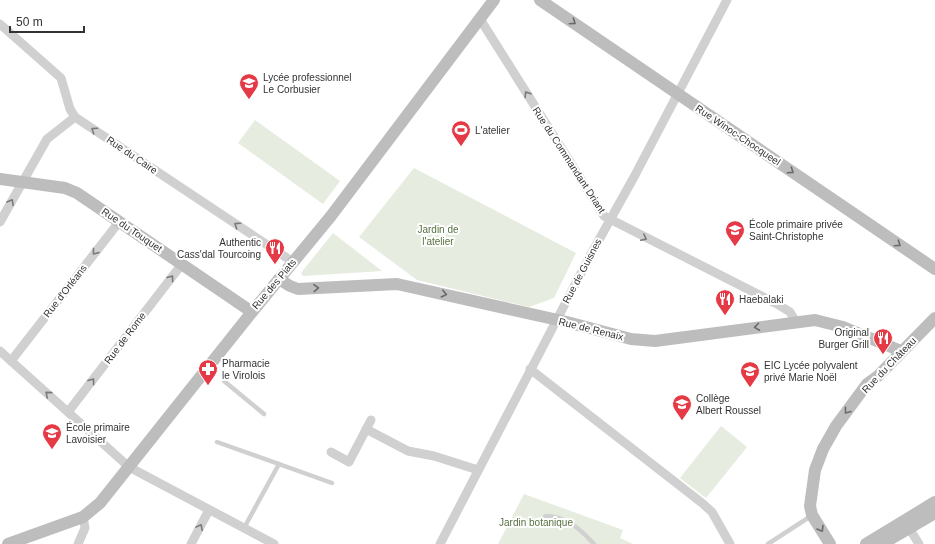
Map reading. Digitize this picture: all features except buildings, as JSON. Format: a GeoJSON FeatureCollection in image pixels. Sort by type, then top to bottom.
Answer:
{"type":"FeatureCollection","features":[{"type":"Feature","properties":{"kind":"street","name":"Rue des Piats"},"geometry":{"type":"LineString","coordinates":[[8,544],[83,517],[100,503],[210,370],[252,312],[333,213],[494,0]]}},
{"type":"Feature","properties":{"kind":"street","name":"Rue Winoc-Chocqueel"},"geometry":{"type":"LineString","coordinates":[[540,0],[935,269]]}},
{"type":"Feature","properties":{"kind":"street","name":"Rue de Guisnes"},"geometry":{"type":"LineString","coordinates":[[440,544],[530,369],[727,0]]}},
{"type":"Feature","properties":{"kind":"street","name":"Rue du Commandant Driant"},"geometry":{"type":"LineString","coordinates":[[480,19],[598,209],[609,220],[777,304],[790,312],[796,322]]}},
{"type":"Feature","properties":{"kind":"street"},"geometry":{"type":"LineString","coordinates":[[0,24],[61,78],[70,109],[75,117],[47,139],[0,222]]}},
{"type":"Feature","properties":{"kind":"street","name":"Rue du Caire"},"geometry":{"type":"LineString","coordinates":[[75,117],[293,262]]}},
{"type":"Feature","properties":{"kind":"street","name":"Rue du Touquet"},"geometry":{"type":"LineString","coordinates":[[0,179],[70,189],[252,312]]}},
{"type":"Feature","properties":{"kind":"street","name":"Rue d'Orléans"},"geometry":{"type":"LineString","coordinates":[[11,361],[119,222]]}},
{"type":"Feature","properties":{"kind":"street","name":"Rue de Rome"},"geometry":{"type":"LineString","coordinates":[[68,412],[182,264]]}},
{"type":"Feature","properties":{"kind":"street","name":"Rue de Renaix"},"geometry":{"type":"LineString","coordinates":[[279,280],[298,289],[402,284],[556,320],[620,337],[648,342],[815,320],[828,322],[901,351]]}},
{"type":"Feature","properties":{"kind":"street","name":"Rue du Château"},"geometry":{"type":"LineString","coordinates":[[830,544],[812,515],[810,499],[813,480],[819,460],[829,437],[867,384],[878,376],[935,318]]}},
{"type":"Feature","properties":{"kind":"street"},"geometry":{"type":"LineString","coordinates":[[0,351],[129,467],[274,544]]}},
{"type":"Feature","properties":{"kind":"street"},"geometry":{"type":"LineString","coordinates":[[530,369],[702,503],[712,512],[730,544]]}},
{"type":"Feature","properties":{"kind":"street"},"geometry":{"type":"LineString","coordinates":[[331,452],[349,462],[371,420]]}},
{"type":"Feature","properties":{"kind":"street"},"geometry":{"type":"LineString","coordinates":[[366,429],[408,451],[449,460],[478,470]]}},
{"type":"Feature","properties":{"kind":"street"},"geometry":{"type":"LineString","coordinates":[[882,544],[935,502]]}},
{"type":"Feature","properties":{"kind":"street"},"geometry":{"type":"LineString","coordinates":[[191,544],[209,510]]}},
{"type":"Feature","properties":{"kind":"street"},"geometry":{"type":"LineString","coordinates":[[866,544],[935,513]]}},
{"type":"Feature","properties":{"kind":"street"},"geometry":{"type":"LineString","coordinates":[[78,544],[85,528],[83,517]]}},
{"type":"Feature","properties":{"kind":"street"},"geometry":{"type":"LineString","coordinates":[[907,525],[919,544]]}},
{"type":"Feature","properties":{"kind":"street","name":"Rue des Piats"},"geometry":{"type":"LineString","coordinates":[[0,540],[28,536]]}},
{"type":"Feature","properties":{"kind":"lane"},"geometry":{"type":"LineString","coordinates":[[224,381],[264,414]]}},
{"type":"Feature","properties":{"kind":"lane"},"geometry":{"type":"LineString","coordinates":[[217,442],[332,483]]}},
{"type":"Feature","properties":{"kind":"lane"},"geometry":{"type":"LineString","coordinates":[[244,528],[279,464]]}},
{"type":"Feature","properties":{"kind":"lane"},"geometry":{"type":"LineString","coordinates":[[768,544],[812,515]]}},
{"type":"Feature","properties":{"kind":"lane"},"geometry":{"type":"LineString","coordinates":[[535,525],[546,516],[562,518],[579,529],[594,544]]}},
{"type":"Feature","properties":{"kind":"green space"},"geometry":{"type":"Polygon","coordinates":[[[255,120],[340,181],[323,204],[238,143],[255,120]]]}},
{"type":"Feature","properties":{"kind":"green space","name":"Jardin de l'atelier"},"geometry":{"type":"Polygon","coordinates":[[[414,168],[576,253],[554,298],[529,307],[417,280],[359,237],[414,168]]]}},
{"type":"Feature","properties":{"kind":"green space"},"geometry":{"type":"Polygon","coordinates":[[[333,233],[382,271],[303,276],[301,273],[333,233]]]}},
{"type":"Feature","properties":{"kind":"green space"},"geometry":{"type":"Polygon","coordinates":[[[721,426],[747,447],[706,498],[680,478],[721,426]]]}},
{"type":"Feature","properties":{"kind":"green space","name":"Jardin botanique"},"geometry":{"type":"Polygon","coordinates":[[[524,494],[623,530],[620,538],[633,544],[498,544],[524,494]]]}},
{"type":"Feature","properties":{"kind":"place","name":"Lycée professionnel Le Corbusier"},"geometry":{"type":"Point","coordinates":[249,100]}},
{"type":"Feature","properties":{"kind":"place","name":"L'atelier"},"geometry":{"type":"Point","coordinates":[461,147]}},
{"type":"Feature","properties":{"kind":"place","name":"École primaire privée Saint-Christophe"},"geometry":{"type":"Point","coordinates":[735,247]}},
{"type":"Feature","properties":{"kind":"place","name":"Authentic Cass'dal Tourcoing"},"geometry":{"type":"Point","coordinates":[275,265]}},
{"type":"Feature","properties":{"kind":"place","name":"Haebalaki"},"geometry":{"type":"Point","coordinates":[725,316]}},
{"type":"Feature","properties":{"kind":"place","name":"Original Burger Grill"},"geometry":{"type":"Point","coordinates":[883,355]}},
{"type":"Feature","properties":{"kind":"place","name":"Pharmacie le Virolois"},"geometry":{"type":"Point","coordinates":[208,386]}},
{"type":"Feature","properties":{"kind":"place","name":"EIC Lycée polyvalent privé Marie Noël"},"geometry":{"type":"Point","coordinates":[750,388]}},
{"type":"Feature","properties":{"kind":"place","name":"Collège Albert Roussel"},"geometry":{"type":"Point","coordinates":[682,421]}},
{"type":"Feature","properties":{"kind":"place","name":"École primaire Lavoisier"},"geometry":{"type":"Point","coordinates":[52,450]}}]}
